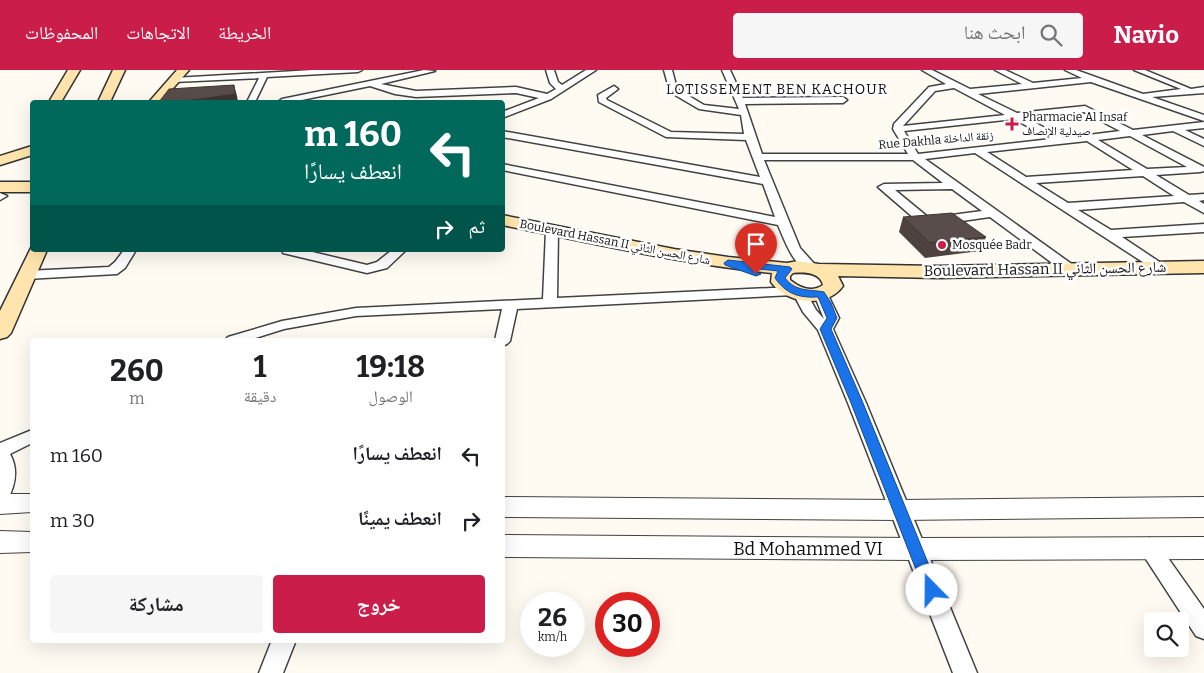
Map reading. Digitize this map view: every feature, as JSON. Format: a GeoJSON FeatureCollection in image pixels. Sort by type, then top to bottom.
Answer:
{"type":"FeatureCollection","features":[{"type":"Feature","properties":{"kind":"main road"},"geometry":{"type":"LineString","coordinates":[[56,100],[74,70]]}},
{"type":"Feature","properties":{"kind":"main road"},"geometry":{"type":"LineString","coordinates":[[105,100],[119,70]]}},
{"type":"Feature","properties":{"kind":"main road"},"geometry":{"type":"LineString","coordinates":[[157,100],[183,70]]}},
{"type":"Feature","properties":{"kind":"main road"},"geometry":{"type":"LineString","coordinates":[[0,161],[30,147]]}},
{"type":"Feature","properties":{"kind":"main road"},"geometry":{"type":"LineString","coordinates":[[1,193],[30,187]]}},
{"type":"Feature","properties":{"kind":"main road","name":"Boulevard Hassan II شارع الحسن الثاني"},"geometry":{"type":"LineString","coordinates":[[505,221],[728,263],[790,277],[827,289],[886,272]]}},
{"type":"Feature","properties":{"kind":"main road"},"geometry":{"type":"LineString","coordinates":[[3,321],[37,252]]}},
{"type":"Feature","properties":{"kind":"main road","name":"Boulevard Hassan II شارع الحسن الثاني"},"geometry":{"type":"LineString","coordinates":[[790,277],[815,269],[886,272],[1204,266]]}},
{"type":"Feature","properties":{"kind":"main road"},"geometry":{"type":"LineString","coordinates":[[815,269],[828,275],[827,289]]}},
{"type":"Feature","properties":{"kind":"street"},"geometry":{"type":"LineString","coordinates":[[174,80],[310,71],[358,70]]}},
{"type":"Feature","properties":{"kind":"street"},"geometry":{"type":"LineString","coordinates":[[550,70],[554,83],[561,89]]}},
{"type":"Feature","properties":{"kind":"street"},"geometry":{"type":"LineString","coordinates":[[505,114],[548,97],[592,70]]}},
{"type":"Feature","properties":{"kind":"street"},"geometry":{"type":"LineString","coordinates":[[668,70],[673,90],[691,101],[707,108],[744,113]]}},
{"type":"Feature","properties":{"kind":"street"},"geometry":{"type":"LineString","coordinates":[[726,70],[744,113],[750,137],[760,157],[783,222],[790,277],[810,312],[825,329],[965,673]]}},
{"type":"Feature","properties":{"kind":"street"},"geometry":{"type":"LineString","coordinates":[[926,70],[1061,140]]}},
{"type":"Feature","properties":{"kind":"street"},"geometry":{"type":"LineString","coordinates":[[998,70],[1032,86]]}},
{"type":"Feature","properties":{"kind":"street"},"geometry":{"type":"LineString","coordinates":[[1070,70],[1204,118]]}},
{"type":"Feature","properties":{"kind":"street"},"geometry":{"type":"LineString","coordinates":[[1138,70],[1191,91]]}},
{"type":"Feature","properties":{"kind":"street"},"geometry":{"type":"LineString","coordinates":[[310,71],[301,93],[305,98],[316,100]]}},
{"type":"Feature","properties":{"kind":"street"},"geometry":{"type":"LineString","coordinates":[[251,100],[264,75]]}},
{"type":"Feature","properties":{"kind":"street"},"geometry":{"type":"LineString","coordinates":[[294,100],[372,84],[431,76]]}},
{"type":"Feature","properties":{"kind":"street"},"geometry":{"type":"LineString","coordinates":[[405,100],[416,94],[431,76]]}},
{"type":"Feature","properties":{"kind":"street"},"geometry":{"type":"LineString","coordinates":[[968,92],[1091,79]]}},
{"type":"Feature","properties":{"kind":"street"},"geometry":{"type":"LineString","coordinates":[[372,84],[416,94],[516,90],[548,97]]}},
{"type":"Feature","properties":{"kind":"street"},"geometry":{"type":"LineString","coordinates":[[954,85],[932,89],[899,124],[898,129],[915,156],[1068,268]]}},
{"type":"Feature","properties":{"kind":"street"},"geometry":{"type":"LineString","coordinates":[[614,89],[601,97],[603,102],[669,135],[750,137]]}},
{"type":"Feature","properties":{"kind":"street"},"geometry":{"type":"LineString","coordinates":[[1140,96],[1204,90]]}},
{"type":"Feature","properties":{"kind":"street"},"geometry":{"type":"LineString","coordinates":[[739,101],[843,100]]}},
{"type":"Feature","properties":{"kind":"street"},"geometry":{"type":"LineString","coordinates":[[898,129],[1088,109],[1130,133],[1202,169]]}},
{"type":"Feature","properties":{"kind":"street","name":"Rue Dakhla زنقة الداخلة"},"geometry":{"type":"LineString","coordinates":[[760,157],[915,156],[1204,125]]}},
{"type":"Feature","properties":{"kind":"street"},"geometry":{"type":"LineString","coordinates":[[1174,128],[1204,143]]}},
{"type":"Feature","properties":{"kind":"street"},"geometry":{"type":"LineString","coordinates":[[505,135],[768,182]]}},
{"type":"Feature","properties":{"kind":"street"},"geometry":{"type":"LineString","coordinates":[[1087,137],[1204,209]]}},
{"type":"Feature","properties":{"kind":"street"},"geometry":{"type":"LineString","coordinates":[[977,150],[1160,267]]}},
{"type":"Feature","properties":{"kind":"street"},"geometry":{"type":"LineString","coordinates":[[505,168],[783,222]]}},
{"type":"Feature","properties":{"kind":"street"},"geometry":{"type":"LineString","coordinates":[[1025,180],[1202,169]]}},
{"type":"Feature","properties":{"kind":"street"},"geometry":{"type":"LineString","coordinates":[[954,186],[884,187],[926,222],[992,213]]}},
{"type":"Feature","properties":{"kind":"street"},"geometry":{"type":"LineString","coordinates":[[1066,207],[1204,197]]}},
{"type":"Feature","properties":{"kind":"street"},"geometry":{"type":"LineString","coordinates":[[1110,234],[1204,228]]}},
{"type":"Feature","properties":{"kind":"street"},"geometry":{"type":"LineString","coordinates":[[550,302],[552,231]]}},
{"type":"Feature","properties":{"kind":"street"},"geometry":{"type":"LineString","coordinates":[[26,275],[112,271],[120,265],[129,252]]}},
{"type":"Feature","properties":{"kind":"street"},"geometry":{"type":"LineString","coordinates":[[296,252],[367,269],[382,266],[398,252]]}},
{"type":"Feature","properties":{"kind":"street"},"geometry":{"type":"LineString","coordinates":[[240,338],[282,325],[356,312],[730,294],[790,277]]}},
{"type":"Feature","properties":{"kind":"street"},"geometry":{"type":"LineString","coordinates":[[825,329],[832,318],[827,289]]}},
{"type":"Feature","properties":{"kind":"street"},"geometry":{"type":"LineString","coordinates":[[503,338],[511,304]]}},
{"type":"Feature","properties":{"kind":"street"},"geometry":{"type":"LineString","coordinates":[[0,496],[6,479],[6,469],[0,452],[30,437]]}},
{"type":"Feature","properties":{"kind":"street"},"geometry":{"type":"LineString","coordinates":[[0,504],[30,503]]}},
{"type":"Feature","properties":{"kind":"street"},"geometry":{"type":"LineString","coordinates":[[505,507],[899,510],[1204,507]]}},
{"type":"Feature","properties":{"kind":"street"},"geometry":{"type":"LineString","coordinates":[[0,542],[30,542]]}},
{"type":"Feature","properties":{"kind":"street","name":"Bd Mohammed VI"},"geometry":{"type":"LineString","coordinates":[[505,546],[916,549],[1204,548]]}},
{"type":"Feature","properties":{"kind":"street"},"geometry":{"type":"LineString","coordinates":[[1149,547],[1204,628]]}},
{"type":"Feature","properties":{"kind":"street"},"geometry":{"type":"LineString","coordinates":[[271,673],[283,643]]}},
{"type":"Feature","properties":{"kind":"building"},"geometry":{"type":"Polygon","coordinates":[[[234,85],[235,94],[193,100],[161,100],[169,89],[234,85]]]}},
{"type":"Feature","properties":{"kind":"building"},"geometry":{"type":"Polygon","coordinates":[[[952,213],[986,237],[930,243],[903,217],[952,213]]]}},
{"type":"Feature","properties":{"kind":"place","name":"Pharmacie Al Insaf صيدلية الإنصاف"},"geometry":{"type":"Point","coordinates":[1012,124]}},
{"type":"Feature","properties":{"kind":"place","name":"Mosquée Badr"},"geometry":{"type":"Point","coordinates":[942,245]}},
{"type":"Feature","properties":{"kind":"district","name":"LOTISSEMENT BEN KACHOUR"},"geometry":{"type":"Point","coordinates":[777,89]}},
{"type":"Feature","properties":{"kind":"route"},"geometry":{"type":"LineString","coordinates":[[756,274],[728,263],[787,269],[782,272],[780,278],[781,282],[788,288],[807,295],[821,294],[832,318],[832,321],[825,329],[857,403],[932,590]]}}]}
